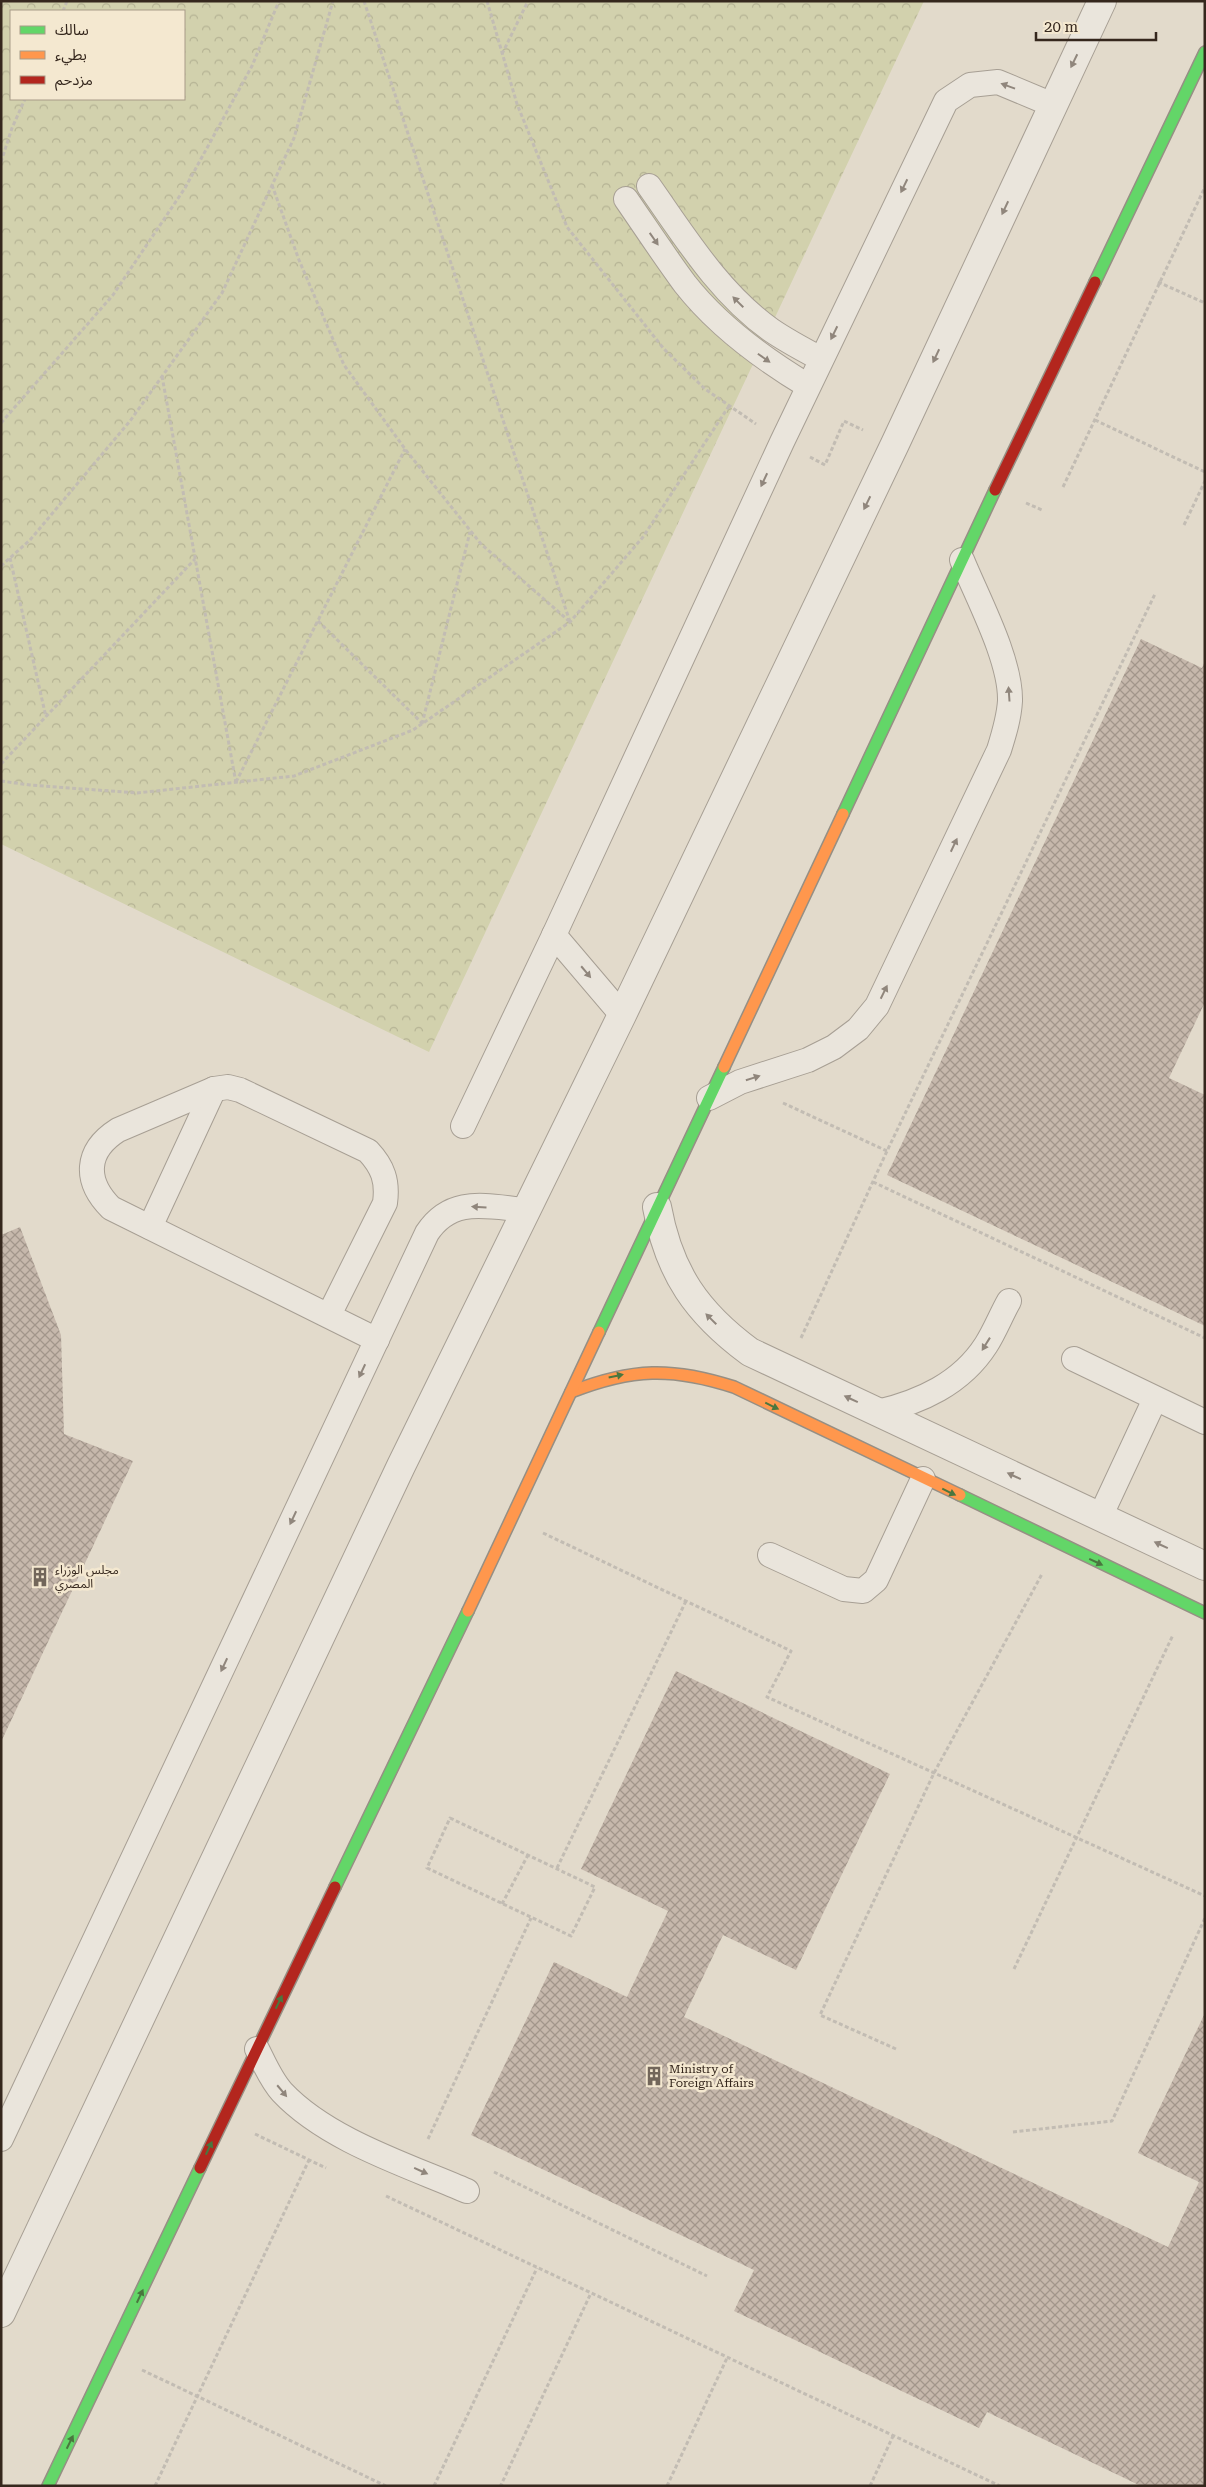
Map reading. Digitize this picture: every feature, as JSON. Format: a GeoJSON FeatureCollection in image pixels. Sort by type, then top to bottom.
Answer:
{"type":"FeatureCollection","features":[{"type":"Feature","properties":{"kind":"street"},"geometry":{"type":"LineString","coordinates":[[1,2312],[401,1466],[622,1015],[895,444],[1102,1]]}},
{"type":"Feature","properties":{"kind":"street"},"geometry":{"type":"LineString","coordinates":[[48,2486],[112,2356],[222,2119],[512,1518],[962,560],[1205,52]]}},
{"type":"Feature","properties":{"kind":"street"},"geometry":{"type":"LineString","coordinates":[[657,1207],[662,1236],[686,1290],[705,1314],[726,1334],[750,1352],[1205,1566]]}},
{"type":"Feature","properties":{"kind":"street"},"geometry":{"type":"LineString","coordinates":[[570,1392],[602,1379],[635,1372],[668,1371],[702,1376],[734,1387],[1058,1545],[1205,1614]]}},
{"type":"Feature","properties":{"kind":"lane"},"geometry":{"type":"LineString","coordinates":[[463,1126],[554,935],[808,386],[946,101],[970,85],[998,82],[1053,105]]}},
{"type":"Feature","properties":{"kind":"lane"},"geometry":{"type":"LineString","coordinates":[[649,186],[707,267],[727,290],[770,329],[821,359]]}},
{"type":"Feature","properties":{"kind":"lane"},"geometry":{"type":"LineString","coordinates":[[626,199],[686,285],[708,308],[755,351],[808,386]]}},
{"type":"Feature","properties":{"kind":"lane"},"geometry":{"type":"LineString","coordinates":[[709,1098],[740,1082],[808,1060],[834,1047],[858,1029],[877,1006],[999,750],[1007,726],[1010,700],[1007,675],[962,560]]}},
{"type":"Feature","properties":{"kind":"lane"},"geometry":{"type":"LineString","coordinates":[[554,935],[622,1015]]}},
{"type":"Feature","properties":{"kind":"lane"},"geometry":{"type":"LineString","coordinates":[[329,1315],[385,1204],[386,1183],[378,1162],[368,1151],[355,1142],[240,1090],[228,1087],[214,1089],[118,1130],[106,1137],[98,1148],[93,1160],[92,1174],[94,1186],[111,1208],[377,1340]]}},
{"type":"Feature","properties":{"kind":"lane"},"geometry":{"type":"LineString","coordinates":[[150,1227],[214,1089]]}},
{"type":"Feature","properties":{"kind":"lane"},"geometry":{"type":"LineString","coordinates":[[1,2139],[428,1233],[436,1220],[448,1211],[462,1206],[527,1210]]}},
{"type":"Feature","properties":{"kind":"lane"},"geometry":{"type":"LineString","coordinates":[[878,1412],[923,1398],[944,1387],[962,1373],[986,1345],[1009,1301]]}},
{"type":"Feature","properties":{"kind":"lane"},"geometry":{"type":"LineString","coordinates":[[1074,1359],[1205,1422]]}},
{"type":"Feature","properties":{"kind":"lane"},"geometry":{"type":"LineString","coordinates":[[1100,1517],[1155,1399]]}},
{"type":"Feature","properties":{"kind":"lane"},"geometry":{"type":"LineString","coordinates":[[770,1555],[844,1589],[863,1591],[876,1580],[923,1479]]}},
{"type":"Feature","properties":{"kind":"lane"},"geometry":{"type":"LineString","coordinates":[[257,2049],[281,2090],[299,2109],[323,2126],[467,2191]]}},
{"type":"Feature","properties":{"kind":"path"},"geometry":{"type":"LineString","coordinates":[[1,423],[113,295],[185,188],[252,66],[279,1]]}},
{"type":"Feature","properties":{"kind":"path"},"geometry":{"type":"LineString","coordinates":[[1,566],[30,540],[123,429],[222,293],[294,138],[333,1]]}},
{"type":"Feature","properties":{"kind":"path"},"geometry":{"type":"LineString","coordinates":[[364,1],[570,622]]}},
{"type":"Feature","properties":{"kind":"path"},"geometry":{"type":"LineString","coordinates":[[502,54],[528,1]]}},
{"type":"Feature","properties":{"kind":"path"},"geometry":{"type":"LineString","coordinates":[[1,162],[24,100]]}},
{"type":"Feature","properties":{"kind":"path"},"geometry":{"type":"LineString","coordinates":[[272,186],[299,260],[344,365],[405,449],[481,544],[570,622]]}},
{"type":"Feature","properties":{"kind":"path"},"geometry":{"type":"LineString","coordinates":[[1063,486],[1158,282],[1205,187]]}},
{"type":"Feature","properties":{"kind":"path"},"geometry":{"type":"LineString","coordinates":[[1158,282],[1205,303]]}},
{"type":"Feature","properties":{"kind":"path"},"geometry":{"type":"LineString","coordinates":[[162,376],[236,783]]}},
{"type":"Feature","properties":{"kind":"path"},"geometry":{"type":"LineString","coordinates":[[1,781],[137,793],[294,776],[413,730],[570,622],[643,537],[729,406]]}},
{"type":"Feature","properties":{"kind":"path"},"geometry":{"type":"LineString","coordinates":[[1094,420],[1205,472]]}},
{"type":"Feature","properties":{"kind":"path"},"geometry":{"type":"LineString","coordinates":[[236,783],[405,449]]}},
{"type":"Feature","properties":{"kind":"path"},"geometry":{"type":"LineString","coordinates":[[1184,525],[1205,481]]}},
{"type":"Feature","properties":{"kind":"path"},"geometry":{"type":"LineString","coordinates":[[422,724],[471,531]]}},
{"type":"Feature","properties":{"kind":"path"},"geometry":{"type":"LineString","coordinates":[[10,558],[46,716]]}},
{"type":"Feature","properties":{"kind":"path"},"geometry":{"type":"LineString","coordinates":[[1,764],[195,559]]}},
{"type":"Feature","properties":{"kind":"path"},"geometry":{"type":"LineString","coordinates":[[786,1369],[887,1151],[1155,594]]}},
{"type":"Feature","properties":{"kind":"path"},"geometry":{"type":"LineString","coordinates":[[318,621],[422,724]]}},
{"type":"Feature","properties":{"kind":"path"},"geometry":{"type":"LineString","coordinates":[[740,1082],[887,1151]]}},
{"type":"Feature","properties":{"kind":"path"},"geometry":{"type":"LineString","coordinates":[[873,1182],[1205,1338]]}},
{"type":"Feature","properties":{"kind":"path"},"geometry":{"type":"LineString","coordinates":[[512,1518],[790,1651],[767,1697],[1205,1896]]}},
{"type":"Feature","properties":{"kind":"path"},"geometry":{"type":"LineString","coordinates":[[896,2049],[820,2015],[934,1773],[1058,1545]]}},
{"type":"Feature","properties":{"kind":"path"},"geometry":{"type":"LineString","coordinates":[[557,1868],[686,1601]]}},
{"type":"Feature","properties":{"kind":"path"},"geometry":{"type":"LineString","coordinates":[[1014,1969],[1187,1605]]}},
{"type":"Feature","properties":{"kind":"path"},"geometry":{"type":"LineString","coordinates":[[450,1818],[557,1868],[595,1887],[570,1936],[426,1868],[450,1818]]}},
{"type":"Feature","properties":{"kind":"path"},"geometry":{"type":"LineString","coordinates":[[502,1904],[528,1855]]}},
{"type":"Feature","properties":{"kind":"path"},"geometry":{"type":"LineString","coordinates":[[437,2144],[428,2139],[531,1918]]}},
{"type":"Feature","properties":{"kind":"path"},"geometry":{"type":"LineString","coordinates":[[1013,2132],[1112,2120],[1205,1918]]}},
{"type":"Feature","properties":{"kind":"path"},"geometry":{"type":"LineString","coordinates":[[222,2119],[327,2168]]}},
{"type":"Feature","properties":{"kind":"path"},"geometry":{"type":"LineString","coordinates":[[155,2486],[309,2160]]}},
{"type":"Feature","properties":{"kind":"path"},"geometry":{"type":"LineString","coordinates":[[489,2169],[707,2276]]}},
{"type":"Feature","properties":{"kind":"path"},"geometry":{"type":"LineString","coordinates":[[380,2193],[1000,2486]]}},
{"type":"Feature","properties":{"kind":"path"},"geometry":{"type":"LineString","coordinates":[[434,2486],[537,2268]]}},
{"type":"Feature","properties":{"kind":"path"},"geometry":{"type":"LineString","coordinates":[[504,2486],[501,2485],[590,2293]]}},
{"type":"Feature","properties":{"kind":"path"},"geometry":{"type":"LineString","coordinates":[[112,2356],[386,2486]]}},
{"type":"Feature","properties":{"kind":"path"},"geometry":{"type":"LineString","coordinates":[[667,2486],[727,2358]]}},
{"type":"Feature","properties":{"kind":"path"},"geometry":{"type":"LineString","coordinates":[[870,2486],[893,2436]]}},
{"type":"Feature","properties":{"kind":"green space"},"geometry":{"type":"Polygon","coordinates":[[[1,1],[924,1],[429,1052],[1,844],[1,1]]]}},
{"type":"Feature","properties":{"kind":"building"},"geometry":{"type":"Polygon","coordinates":[[[1141,639],[1202,668],[1205,661],[1205,1002],[1169,1078],[1205,1095],[1205,1326],[887,1175],[1141,639]]]}},
{"type":"Feature","properties":{"kind":"building","name":"مجلس الوزراء المصري"},"geometry":{"type":"Polygon","coordinates":[[[20,1227],[61,1335],[64,1434],[133,1461],[1,1742],[1,1235],[20,1227]]]}},
{"type":"Feature","properties":{"kind":"building","name":"Ministry of Foreign Affairs"},"geometry":{"type":"Polygon","coordinates":[[[676,1671],[890,1774],[796,1970],[723,1935],[684,2017],[1168,2247],[1199,2182],[1138,2153],[1205,2013],[1205,2486],[1141,2486],[987,2412],[979,2428],[734,2311],[754,2270],[471,2135],[554,1962],[627,1997],[668,1911],[581,1869],[676,1671]]]}},
{"type":"Feature","properties":{"kind":"traffic: fast"},"geometry":{"type":"LineString","coordinates":[[1095,282],[1205,52]]}},
{"type":"Feature","properties":{"kind":"traffic: fast"},"geometry":{"type":"LineString","coordinates":[[843,814],[995,490]]}},
{"type":"Feature","properties":{"kind":"traffic: fast"},"geometry":{"type":"LineString","coordinates":[[599,1332],[724,1067]]}},
{"type":"Feature","properties":{"kind":"traffic: fast"},"geometry":{"type":"LineString","coordinates":[[960,1495],[1205,1613]]}},
{"type":"Feature","properties":{"kind":"traffic: fast"},"geometry":{"type":"LineString","coordinates":[[335,1887],[468,1611]]}},
{"type":"Feature","properties":{"kind":"traffic: fast"},"geometry":{"type":"LineString","coordinates":[[48,2486],[200,2168]]}},
{"type":"Feature","properties":{"kind":"traffic: slow"},"geometry":{"type":"LineString","coordinates":[[724,1067],[843,814]]}},
{"type":"Feature","properties":{"kind":"traffic: slow"},"geometry":{"type":"LineString","coordinates":[[468,1611],[599,1332]]}},
{"type":"Feature","properties":{"kind":"traffic: slow"},"geometry":{"type":"LineString","coordinates":[[571,1392],[613,1378],[652,1373],[671,1373],[712,1380],[734,1387],[960,1495]]}},
{"type":"Feature","properties":{"kind":"traffic: jam"},"geometry":{"type":"LineString","coordinates":[[995,490],[1095,282]]}},
{"type":"Feature","properties":{"kind":"traffic: jam"},"geometry":{"type":"LineString","coordinates":[[200,2168],[335,1887]]}},
{"type":"Feature","properties":{"kind":"place","name":"مجلس الوزراء المصري"},"geometry":{"type":"Point","coordinates":[40,1577]}},
{"type":"Feature","properties":{"kind":"place","name":"Ministry of Foreign Affairs"},"geometry":{"type":"Point","coordinates":[654,2076]}}]}
